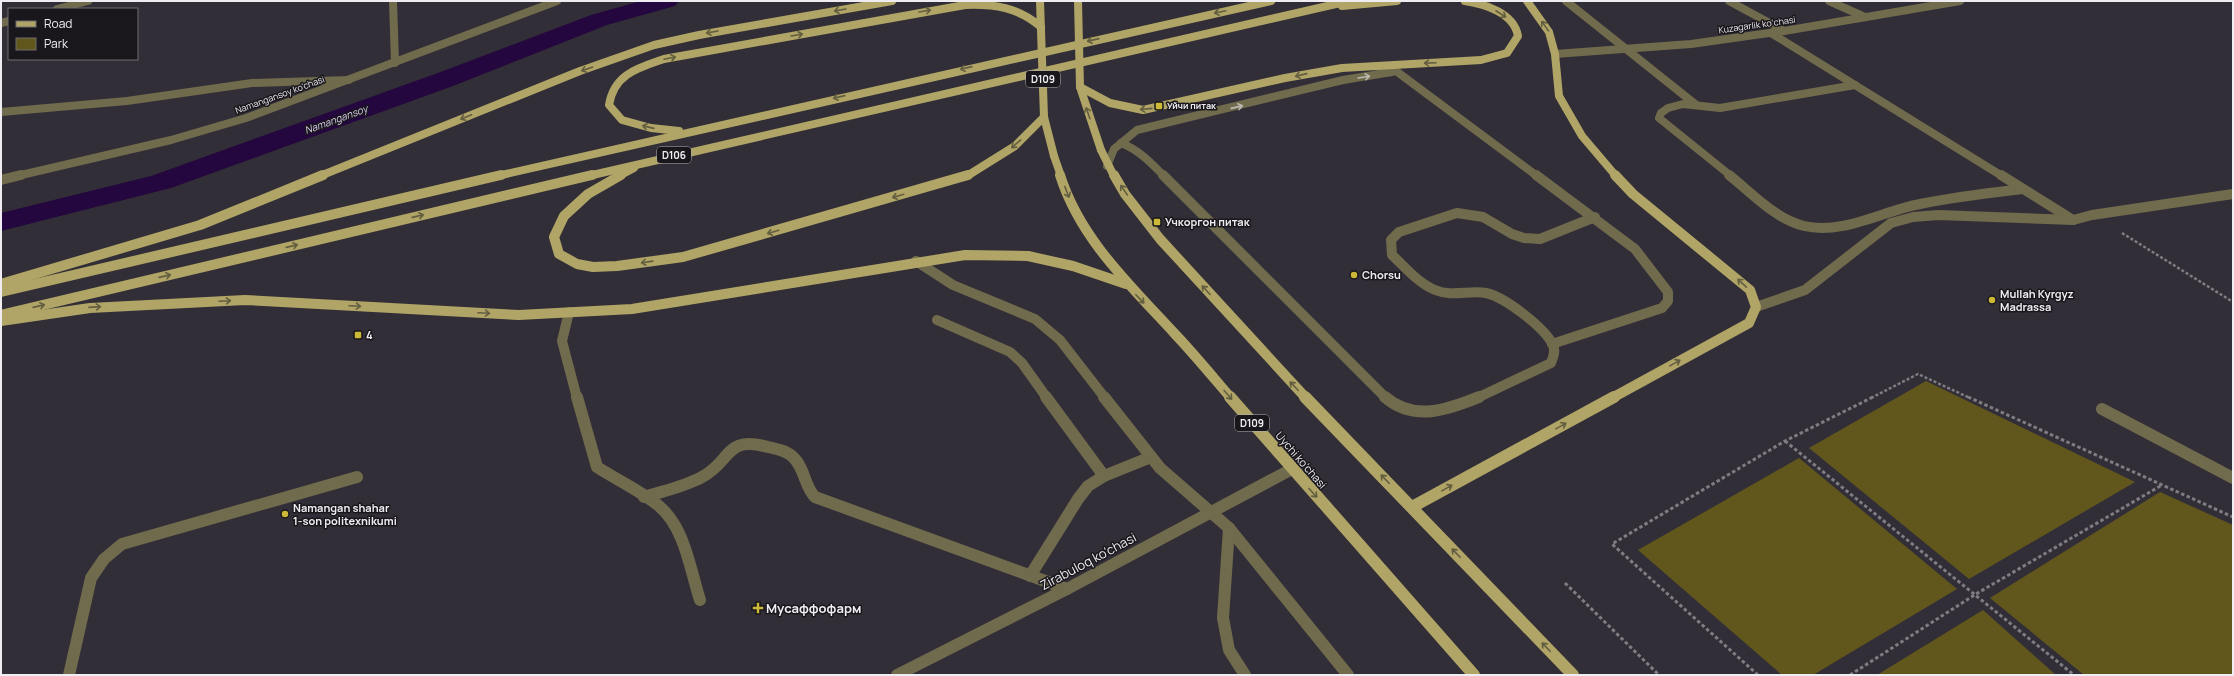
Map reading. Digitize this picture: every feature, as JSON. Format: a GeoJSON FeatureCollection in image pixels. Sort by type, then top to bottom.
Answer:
{"type":"FeatureCollection","features":[{"type":"Feature","properties":{"kind":"main road"},"geometry":{"type":"LineString","coordinates":[[1,284],[200,224],[573,74],[654,46],[699,35],[892,1]]}},
{"type":"Feature","properties":{"kind":"main road","name":"D109"},"geometry":{"type":"LineString","coordinates":[[1040,1],[1044,118]]}},
{"type":"Feature","properties":{"kind":"main road"},"geometry":{"type":"LineString","coordinates":[[1078,1],[1080,87],[1107,166],[1140,214],[1191,274],[1283,374],[1573,675]]}},
{"type":"Feature","properties":{"kind":"main road","name":"D106"},"geometry":{"type":"LineString","coordinates":[[1,292],[686,132],[1272,1]]}},
{"type":"Feature","properties":{"kind":"main road","name":"D106"},"geometry":{"type":"LineString","coordinates":[[1,315],[645,162],[1349,1]]}},
{"type":"Feature","properties":{"kind":"main road"},"geometry":{"type":"LineString","coordinates":[[1322,8],[1397,1]]}},
{"type":"Feature","properties":{"kind":"main road"},"geometry":{"type":"LineString","coordinates":[[1080,87],[1098,100],[1118,107],[1143,110],[1332,68],[1477,61],[1507,54],[1516,42],[1519,34],[1518,27],[1501,13],[1485,6],[1465,1]]}},
{"type":"Feature","properties":{"kind":"main road"},"geometry":{"type":"LineString","coordinates":[[1412,507],[1749,323],[1756,307],[1750,290],[1633,194],[1601,160],[1582,136],[1559,96],[1555,54],[1549,32],[1527,1]]}},
{"type":"Feature","properties":{"kind":"main road"},"geometry":{"type":"LineString","coordinates":[[686,132],[651,128],[622,120],[609,105],[610,94],[617,81],[635,70],[664,59],[950,7],[981,4],[1020,10],[1041,27]]}},
{"type":"Feature","properties":{"kind":"main road"},"geometry":{"type":"LineString","coordinates":[[645,162],[588,194],[564,216],[554,237],[559,254],[577,264],[593,267],[617,266],[683,257],[964,178],[1014,146],[1044,118]]}},
{"type":"Feature","properties":{"kind":"main road","name":"Uychi ko’chasi"},"geometry":{"type":"LineString","coordinates":[[1044,118],[1067,196],[1082,223],[1126,284],[1175,334],[1474,675]]}},
{"type":"Feature","properties":{"kind":"main road"},"geometry":{"type":"LineString","coordinates":[[1,321],[90,308],[245,300],[519,315],[632,309],[916,261],[965,255],[1028,256],[1073,266],[1126,284]]}},
{"type":"Feature","properties":{"kind":"street"},"geometry":{"type":"LineString","coordinates":[[61,8],[88,1]]}},
{"type":"Feature","properties":{"kind":"street"},"geometry":{"type":"LineString","coordinates":[[392,1],[395,63]]}},
{"type":"Feature","properties":{"kind":"street","name":"Namangansoy ko'chasi"},"geometry":{"type":"LineString","coordinates":[[1,180],[171,140],[246,118],[352,80],[557,1]]}},
{"type":"Feature","properties":{"kind":"street"},"geometry":{"type":"LineString","coordinates":[[1566,1],[1695,104]]}},
{"type":"Feature","properties":{"kind":"street"},"geometry":{"type":"LineString","coordinates":[[1729,1],[1784,31]]}},
{"type":"Feature","properties":{"kind":"street"},"geometry":{"type":"LineString","coordinates":[[1829,1],[1864,17]]}},
{"type":"Feature","properties":{"kind":"street","name":"Kuzagarlik koʻchasi"},"geometry":{"type":"LineString","coordinates":[[1555,54],[1691,44],[1784,31],[1960,1]]}},
{"type":"Feature","properties":{"kind":"street"},"geometry":{"type":"LineString","coordinates":[[1771,33],[2073,220]]}},
{"type":"Feature","properties":{"kind":"street"},"geometry":{"type":"LineString","coordinates":[[1371,65],[1396,71],[1595,217],[1636,249],[1668,292],[1668,301],[1662,308],[1552,344]]}},
{"type":"Feature","properties":{"kind":"street"},"geometry":{"type":"LineString","coordinates":[[1107,166],[1114,149],[1137,130],[1343,80],[1396,71]]}},
{"type":"Feature","properties":{"kind":"street"},"geometry":{"type":"LineString","coordinates":[[1,112],[127,101],[252,83],[352,80]]}},
{"type":"Feature","properties":{"kind":"street"},"geometry":{"type":"LineString","coordinates":[[1855,85],[1720,108],[1695,104],[1668,108],[1660,113],[1658,118],[1766,205],[1790,220],[1805,226],[1826,228],[1847,225],[1904,207],[2022,188]]}},
{"type":"Feature","properties":{"kind":"street"},"geometry":{"type":"LineString","coordinates":[[1121,143],[1132,147],[1144,156],[1386,398],[1401,408],[1424,413],[1446,411],[1551,363],[1555,353],[1552,344],[1545,335],[1495,296],[1482,292],[1447,295],[1433,289],[1392,255],[1390,248],[1392,240],[1399,232],[1457,213],[1483,217],[1512,234],[1524,238],[1540,239],[1595,217]]}},
{"type":"Feature","properties":{"kind":"street"},"geometry":{"type":"LineString","coordinates":[[1756,307],[1805,290],[1891,223],[1913,217],[1938,215],[2073,220],[2092,215],[2233,194]]}},
{"type":"Feature","properties":{"kind":"street"},"geometry":{"type":"LineString","coordinates":[[916,261],[953,285],[1035,319],[1060,340],[1160,468],[1229,528],[1348,675]]}},
{"type":"Feature","properties":{"kind":"street"},"geometry":{"type":"LineString","coordinates":[[569,312],[562,341],[592,455],[597,467],[659,506],[670,518],[676,528],[700,600]]}},
{"type":"Feature","properties":{"kind":"street"},"geometry":{"type":"LineString","coordinates":[[937,320],[1010,352],[1022,363],[1104,476]]}},
{"type":"Feature","properties":{"kind":"street"},"geometry":{"type":"LineString","coordinates":[[2102,409],[2233,478]]}},
{"type":"Feature","properties":{"kind":"street"},"geometry":{"type":"LineString","coordinates":[[644,497],[705,475],[731,449],[739,444],[758,443],[781,450],[797,460],[807,490],[814,498],[1067,589]]}},
{"type":"Feature","properties":{"kind":"street"},"geometry":{"type":"LineString","coordinates":[[1030,576],[1078,499],[1088,486],[1104,476],[1151,457]]}},
{"type":"Feature","properties":{"kind":"street","name":"Zirabuloq ko'chasi"},"geometry":{"type":"LineString","coordinates":[[897,675],[1067,589],[1292,469]]}},
{"type":"Feature","properties":{"kind":"street"},"geometry":{"type":"LineString","coordinates":[[69,675],[91,578],[96,566],[106,555],[127,543],[357,477]]}},
{"type":"Feature","properties":{"kind":"street"},"geometry":{"type":"LineString","coordinates":[[1229,528],[1223,607],[1224,629],[1228,647],[1245,675]]}},
{"type":"Feature","properties":{"kind":"path"},"geometry":{"type":"LineString","coordinates":[[2092,215],[2233,302]]}},
{"type":"Feature","properties":{"kind":"path"},"geometry":{"type":"LineString","coordinates":[[1758,675],[1612,544],[1785,441],[1918,374],[2233,517]]}},
{"type":"Feature","properties":{"kind":"path"},"geometry":{"type":"LineString","coordinates":[[1785,441],[1976,594],[2074,675]]}},
{"type":"Feature","properties":{"kind":"path"},"geometry":{"type":"LineString","coordinates":[[1850,675],[1976,594],[2162,485]]}},
{"type":"Feature","properties":{"kind":"path"},"geometry":{"type":"LineString","coordinates":[[1565,583],[1660,675]]}},
{"type":"Feature","properties":{"kind":"green space"},"geometry":{"type":"Polygon","coordinates":[[[1926,381],[2135,482],[1969,579],[1809,448],[1926,381]]]}},
{"type":"Feature","properties":{"kind":"green space"},"geometry":{"type":"Polygon","coordinates":[[[1799,458],[1957,589],[1813,675],[1782,675],[1638,550],[1799,458]]]}},
{"type":"Feature","properties":{"kind":"green space"},"geometry":{"type":"Polygon","coordinates":[[[2160,492],[2233,525],[2233,675],[2084,675],[1990,598],[2160,492]]]}},
{"type":"Feature","properties":{"kind":"green space"},"geometry":{"type":"Polygon","coordinates":[[[1983,610],[2056,675],[1877,675],[1983,610]]]}},
{"type":"Feature","properties":{"kind":"waterway","name":"Namangansoy"},"geometry":{"type":"LineString","coordinates":[[1,222],[161,182],[444,80],[599,20],[667,1]]}},
{"type":"Feature","properties":{"kind":"place","name":"Уйчи питак"},"geometry":{"type":"Point","coordinates":[1159,106]}},
{"type":"Feature","properties":{"kind":"place","name":"Учкоргон питак"},"geometry":{"type":"Point","coordinates":[1157,222]}},
{"type":"Feature","properties":{"kind":"place","name":"Chorsu"},"geometry":{"type":"Point","coordinates":[1354,275]}},
{"type":"Feature","properties":{"kind":"place","name":"Mullah Kyrgyz Madrassa"},"geometry":{"type":"Point","coordinates":[1992,300]}},
{"type":"Feature","properties":{"kind":"place","name":"4"},"geometry":{"type":"Point","coordinates":[358,335]}},
{"type":"Feature","properties":{"kind":"place","name":"Namangan shahar 1-son politexnikumi"},"geometry":{"type":"Point","coordinates":[285,514]}},
{"type":"Feature","properties":{"kind":"place","name":"Мусаффофарм"},"geometry":{"type":"Point","coordinates":[758,608]}}]}
